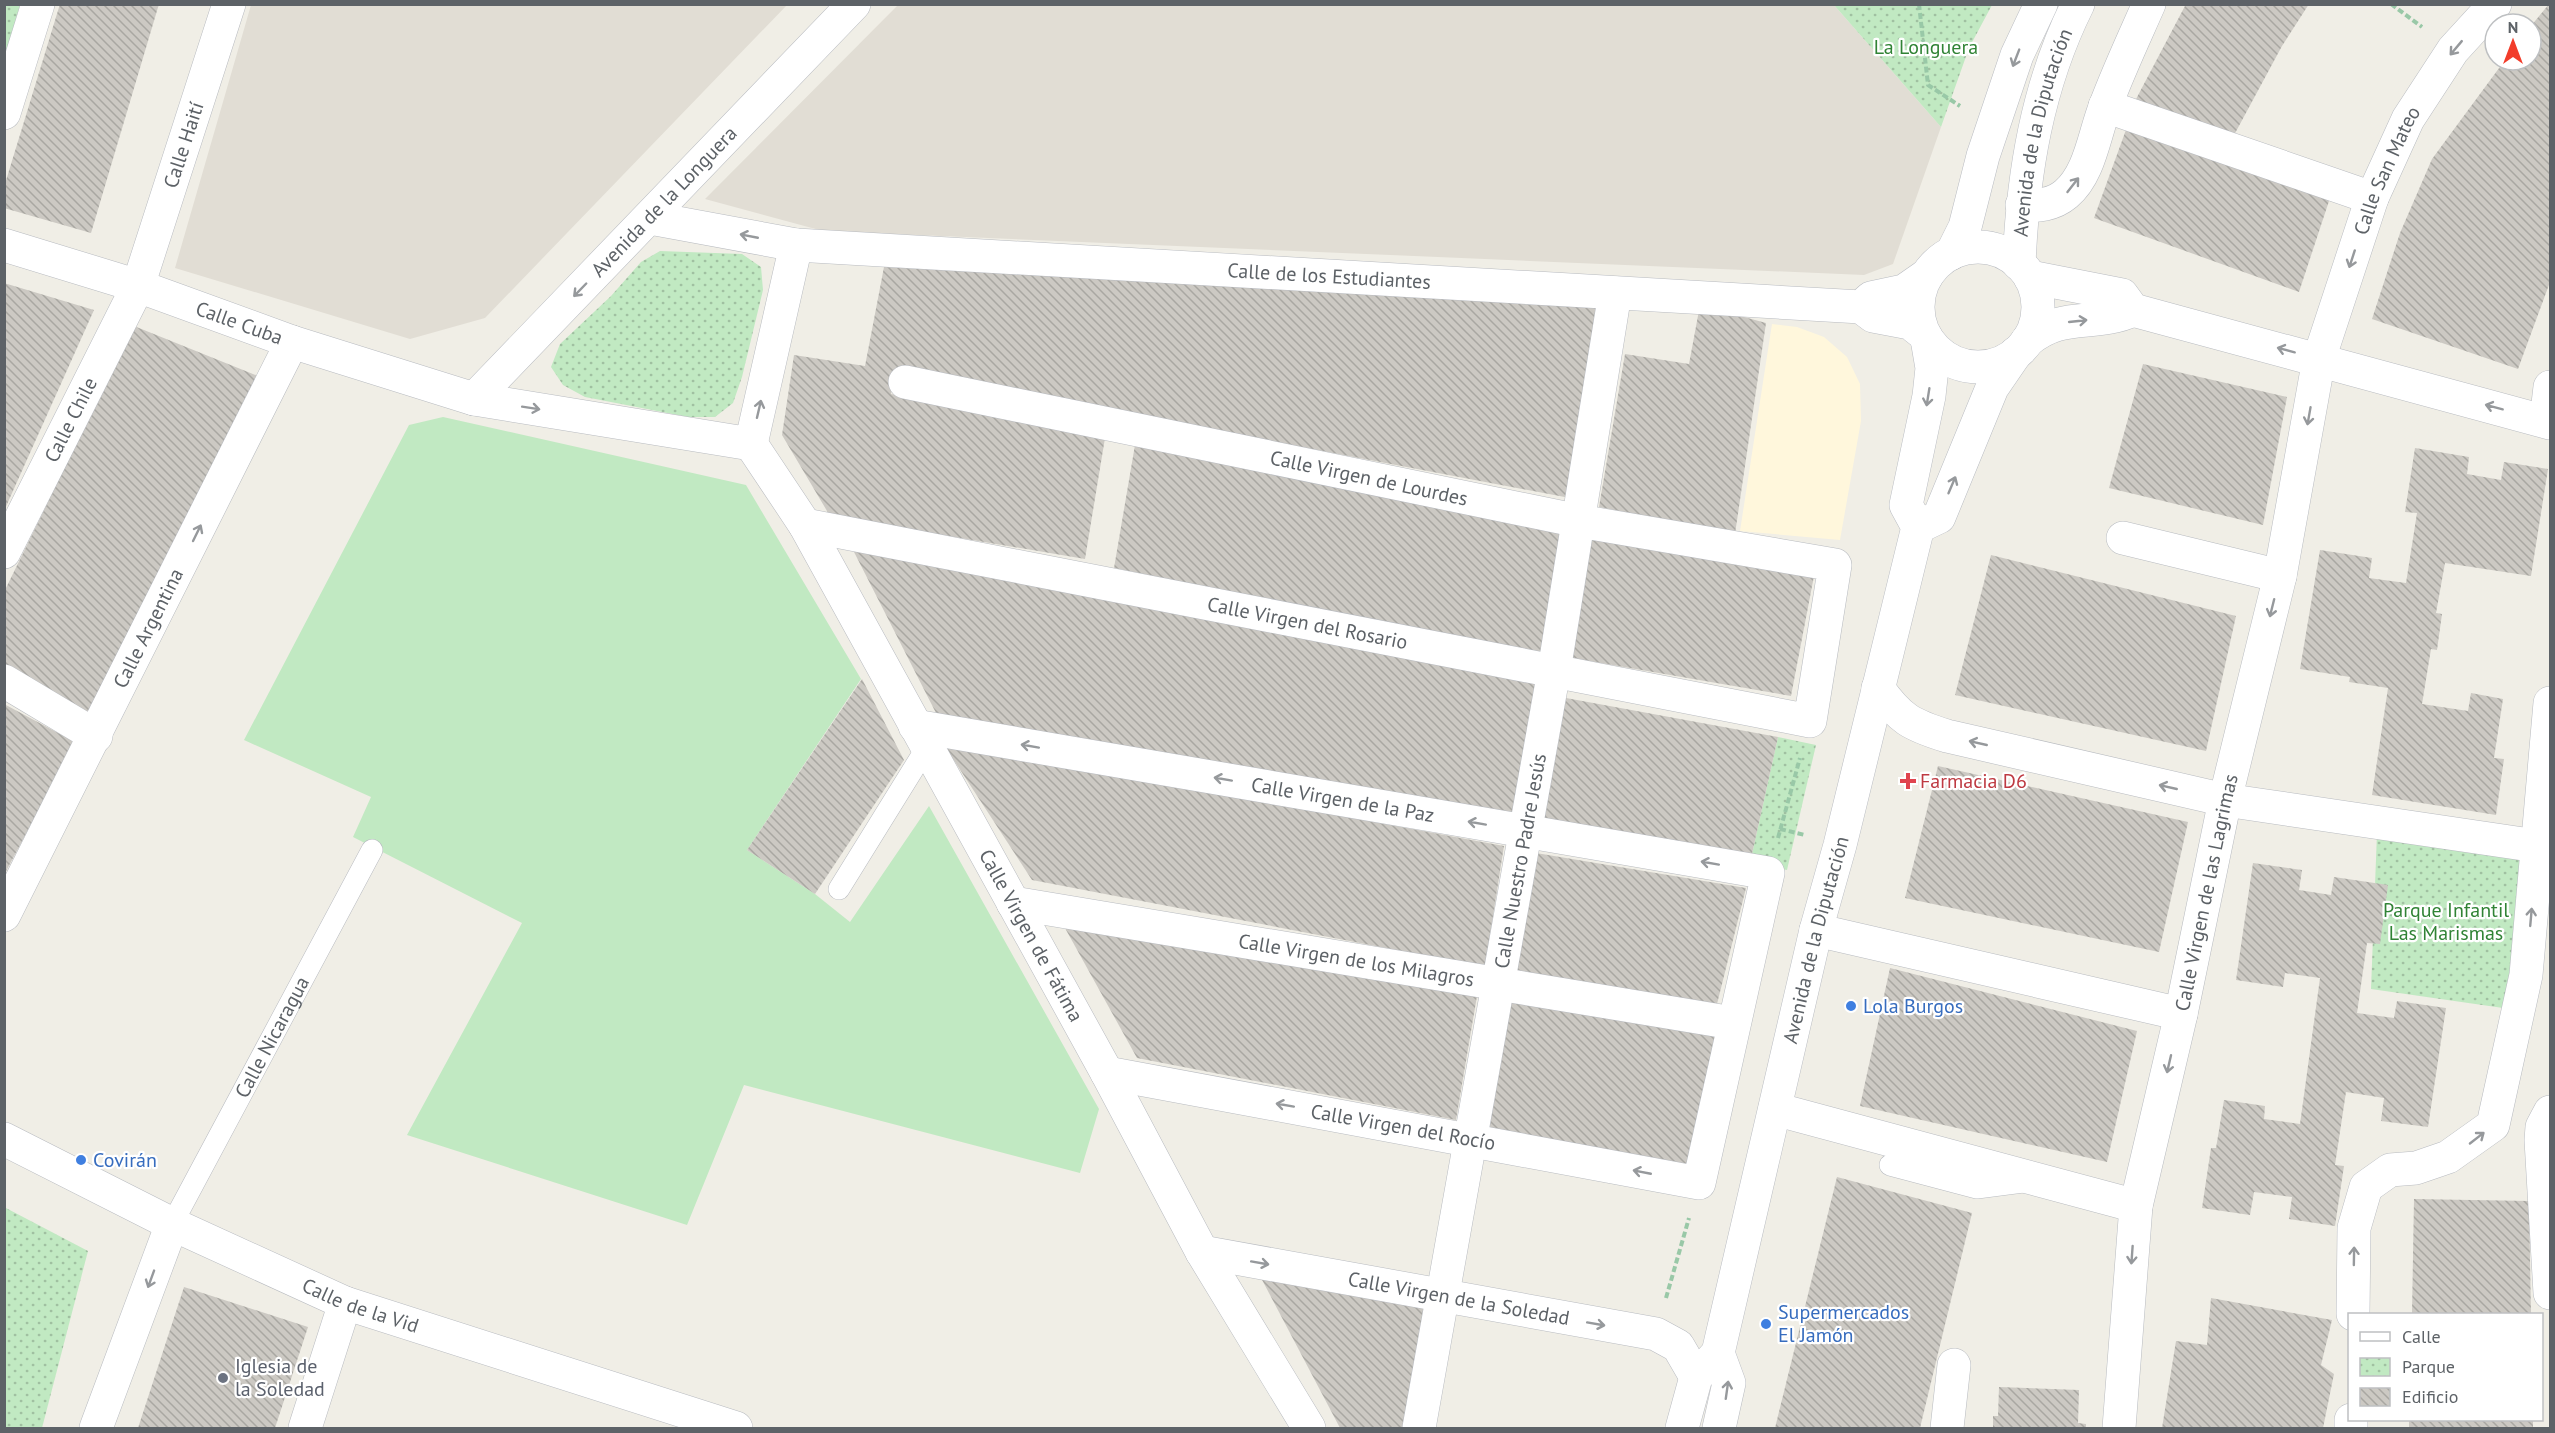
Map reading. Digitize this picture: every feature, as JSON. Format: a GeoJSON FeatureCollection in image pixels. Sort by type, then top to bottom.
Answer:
{"type":"FeatureCollection","features":[{"type":"Feature","properties":{"kind":"street"},"geometry":{"type":"LineString","coordinates":[[4,113],[38,4]]}},
{"type":"Feature","properties":{"kind":"street","name":"Calle Haití"},"geometry":{"type":"LineString","coordinates":[[138,286],[229,4]]}},
{"type":"Feature","properties":{"kind":"street","name":"Avenida de la Longuera"},"geometry":{"type":"LineString","coordinates":[[474,399],[854,4]]}},
{"type":"Feature","properties":{"kind":"street","name":"Avenida de la Diputación"},"geometry":{"type":"LineString","coordinates":[[1952,253],[1965,227],[1983,156],[2017,55],[2041,4]]}},
{"type":"Feature","properties":{"kind":"street","name":"Avenida de la Diputación"},"geometry":{"type":"LineString","coordinates":[[2025,270],[2022,205],[2031,142],[2060,40],[2078,4]]}},
{"type":"Feature","properties":{"kind":"street"},"geometry":{"type":"LineString","coordinates":[[2022,205],[2038,206],[2052,202],[2065,195],[2076,184],[2083,171],[2105,106],[2149,4]]}},
{"type":"Feature","properties":{"kind":"street","name":"Calle San Mateo"},"geometry":{"type":"LineString","coordinates":[[2319,359],[2372,198],[2408,119],[2453,50],[2495,4]]}},
{"type":"Feature","properties":{"kind":"street"},"geometry":{"type":"LineString","coordinates":[[2105,106],[2372,198]]}},
{"type":"Feature","properties":{"kind":"street","name":"Calle de los Estudiantes"},"geometry":{"type":"LineString","coordinates":[[650,218],[796,245],[1861,307],[1873,316],[1910,323],[1926,337]]}},
{"type":"Feature","properties":{"kind":"street","name":"Calle Cuba"},"geometry":{"type":"LineString","coordinates":[[4,245],[138,286],[292,342],[474,399],[751,444]]}},
{"type":"Feature","properties":{"kind":"street"},"geometry":{"type":"LineString","coordinates":[[751,444],[796,245]]}},
{"type":"Feature","properties":{"kind":"street"},"geometry":{"type":"LineString","coordinates":[[1980,247],[1994,249],[2008,255],[2025,270],[2036,293],[2038,309],[2035,326],[1992,388],[1939,517],[1918,527],[1906,505],[1929,396],[1932,368],[1926,337],[1920,324],[1918,307],[1920,291],[1927,275],[1938,262],[1952,253],[1980,247]]}},
{"type":"Feature","properties":{"kind":"street"},"geometry":{"type":"LineString","coordinates":[[2025,270],[2122,295],[2133,310],[2548,422],[2550,387]]}},
{"type":"Feature","properties":{"kind":"street","name":"Calle de los Estudiantes"},"geometry":{"type":"LineString","coordinates":[[1861,307],[1871,298],[1904,291],[1927,275]]}},
{"type":"Feature","properties":{"kind":"street","name":"Calle Chile"},"geometry":{"type":"LineString","coordinates":[[5,550],[138,286]]}},
{"type":"Feature","properties":{"kind":"street","name":"Calle Nuestro Padre Jesús"},"geometry":{"type":"LineString","coordinates":[[1419,1428],[1554,671],[1616,293]]}},
{"type":"Feature","properties":{"kind":"street"},"geometry":{"type":"LineString","coordinates":[[1926,337],[1938,352],[1952,362],[1968,366],[1985,366],[2002,362],[2041,330],[2056,323],[2120,316],[2133,310]]}},
{"type":"Feature","properties":{"kind":"street","name":"Calle Argentina"},"geometry":{"type":"LineString","coordinates":[[4,915],[96,736],[292,342]]}},
{"type":"Feature","properties":{"kind":"street","name":"Calle Virgen de las Lagrimas"},"geometry":{"type":"LineString","coordinates":[[2119,1428],[2136,1206],[2181,1014],[2225,800],[2280,576],[2319,359]]}},
{"type":"Feature","properties":{"kind":"street","name":"Calle Virgen de Lourdes"},"geometry":{"type":"LineString","coordinates":[[905,382],[1579,521],[1835,565],[1810,721]]}},
{"type":"Feature","properties":{"kind":"street","name":"Calle Virgen de Fátima"},"geometry":{"type":"LineString","coordinates":[[751,444],[805,525],[1107,1073],[1202,1252],[1309,1428]]}},
{"type":"Feature","properties":{"kind":"street","name":"Calle Virgen del Rosario"},"geometry":{"type":"LineString","coordinates":[[805,525],[1810,721]]}},
{"type":"Feature","properties":{"kind":"street","name":"Avenida de la Diputación"},"geometry":{"type":"LineString","coordinates":[[1682,1428],[1696,1377],[1718,1353],[1816,930],[1840,845],[1918,527]]}},
{"type":"Feature","properties":{"kind":"street"},"geometry":{"type":"LineString","coordinates":[[2123,538],[2280,576]]}},
{"type":"Feature","properties":{"kind":"street"},"geometry":{"type":"LineString","coordinates":[[4,681],[96,736]]}},
{"type":"Feature","properties":{"kind":"street"},"geometry":{"type":"LineString","coordinates":[[1878,688],[1895,711],[1919,728],[2225,800],[2537,846]]}},
{"type":"Feature","properties":{"kind":"street"},"geometry":{"type":"LineString","coordinates":[[2353,1313],[2354,1228],[2366,1187],[2390,1170],[2416,1168],[2448,1157],[2493,1125],[2526,975],[2550,703]]}},
{"type":"Feature","properties":{"kind":"street","name":"Calle Virgen de la Paz"},"geometry":{"type":"LineString","coordinates":[[921,736],[1525,831],[1768,873]]}},
{"type":"Feature","properties":{"kind":"street"},"geometry":{"type":"LineString","coordinates":[[1699,1183],[1768,873]]}},
{"type":"Feature","properties":{"kind":"street","name":"Calle Virgen de los Milagros"},"geometry":{"type":"LineString","coordinates":[[1013,903],[1733,1023]]}},
{"type":"Feature","properties":{"kind":"street"},"geometry":{"type":"LineString","coordinates":[[1816,930],[2181,1014]]}},
{"type":"Feature","properties":{"kind":"street","name":"Calle Virgen del Rocío"},"geometry":{"type":"LineString","coordinates":[[1107,1073],[1699,1183]]}},
{"type":"Feature","properties":{"kind":"street"},"geometry":{"type":"LineString","coordinates":[[1775,1109],[1895,1154],[2039,1180],[2136,1206]]}},
{"type":"Feature","properties":{"kind":"street"},"geometry":{"type":"LineString","coordinates":[[2550,1112],[2542,1127],[2541,1140],[2550,1293]]}},
{"type":"Feature","properties":{"kind":"street","name":"Calle de la Vid"},"geometry":{"type":"LineString","coordinates":[[4,1139],[172,1224],[345,1303],[736,1428]]}},
{"type":"Feature","properties":{"kind":"street"},"geometry":{"type":"LineString","coordinates":[[96,1428],[172,1224]]}},
{"type":"Feature","properties":{"kind":"street","name":"Calle Virgen de la Soledad"},"geometry":{"type":"LineString","coordinates":[[1202,1252],[1656,1334],[1678,1346],[1696,1377]]}},
{"type":"Feature","properties":{"kind":"street"},"geometry":{"type":"LineString","coordinates":[[305,1428],[345,1303]]}},
{"type":"Feature","properties":{"kind":"street"},"geometry":{"type":"LineString","coordinates":[[1718,1353],[1729,1383],[1719,1428]]}},
{"type":"Feature","properties":{"kind":"street"},"geometry":{"type":"LineString","coordinates":[[1947,1428],[1954,1365]]}},
{"type":"Feature","properties":{"kind":"lane"},"geometry":{"type":"LineString","coordinates":[[839,889],[921,736]]}},
{"type":"Feature","properties":{"kind":"lane","name":"Calle Nicaragua"},"geometry":{"type":"LineString","coordinates":[[172,1224],[372,850]]}},
{"type":"Feature","properties":{"kind":"path"},"geometry":{"type":"LineString","coordinates":[[1768,873],[1810,721]]}},
{"type":"Feature","properties":{"kind":"path"},"geometry":{"type":"LineString","coordinates":[[1656,1334],[1699,1183]]}},
{"type":"Feature","properties":{"kind":"shaded area"},"geometry":{"type":"Polygon","coordinates":[[[251,4],[787,5],[485,318],[410,339],[175,268],[251,4]]]}},
{"type":"Feature","properties":{"kind":"shaded area"},"geometry":{"type":"Polygon","coordinates":[[[898,5],[1834,5],[1941,127],[1893,264],[1864,275],[823,231],[705,199],[898,5]]]}},
{"type":"Feature","properties":{"kind":"shaded area"},"geometry":{"type":"Polygon","coordinates":[[[1772,324],[1797,327],[1824,337],[1847,357],[1860,384],[1861,421],[1840,540],[1740,531],[1772,324]]]}},
{"type":"Feature","properties":{"kind":"green space"},"geometry":{"type":"Polygon","coordinates":[[[5,5],[20,5],[5,57],[5,5]]]}},
{"type":"Feature","properties":{"kind":"green space","name":"La Longuera"},"geometry":{"type":"Polygon","coordinates":[[[1834,5],[1992,5],[1969,48],[1941,127],[1834,5]]]}},
{"type":"Feature","properties":{"kind":"green space"},"geometry":{"type":"Polygon","coordinates":[[[660,251],[742,254],[761,267],[763,290],[742,377],[733,403],[715,417],[688,417],[585,397],[563,385],[551,367],[560,344],[611,296],[641,262],[660,251]]]}},
{"type":"Feature","properties":{"kind":"green space"},"geometry":{"type":"Polygon","coordinates":[[[443,417],[746,485],[861,679],[747,850],[815,894],[850,922],[929,806],[1099,1109],[1080,1173],[744,1085],[687,1225],[407,1135],[522,923],[353,837],[371,797],[244,740],[409,425],[443,417]]]}},
{"type":"Feature","properties":{"kind":"green space"},"geometry":{"type":"Polygon","coordinates":[[[1778,737],[1816,745],[1787,870],[1750,863],[1778,737]]]}},
{"type":"Feature","properties":{"kind":"green space","name":"Parque Infantil Las Marismas"},"geometry":{"type":"Polygon","coordinates":[[[2377,833],[2525,845],[2510,1009],[2371,989],[2377,833]]]}},
{"type":"Feature","properties":{"kind":"green space"},"geometry":{"type":"Polygon","coordinates":[[[4,1207],[88,1251],[42,1428],[5,1428],[4,1207]]]}},
{"type":"Feature","properties":{"kind":"building"},"geometry":{"type":"Polygon","coordinates":[[[60,4],[159,4],[91,233],[4,208],[4,187],[60,4]]]}},
{"type":"Feature","properties":{"kind":"building"},"geometry":{"type":"Polygon","coordinates":[[[2186,4],[2309,4],[2282,46],[2233,137],[2135,101],[2186,4]]]}},
{"type":"Feature","properties":{"kind":"building"},"geometry":{"type":"Polygon","coordinates":[[[2550,4],[2550,282],[2518,369],[2372,319],[2400,233],[2432,159],[2496,72],[2543,72],[2542,12],[2550,4]]]}},
{"type":"Feature","properties":{"kind":"building"},"geometry":{"type":"Polygon","coordinates":[[[2127,127],[2330,198],[2299,292],[2094,218],[2127,127]]]}},
{"type":"Feature","properties":{"kind":"building"},"geometry":{"type":"Polygon","coordinates":[[[884,267],[1602,304],[1570,498],[895,370],[891,394],[1106,432],[1085,559],[830,516],[782,435],[794,355],[865,366],[884,267]]]}},
{"type":"Feature","properties":{"kind":"building"},"geometry":{"type":"Polygon","coordinates":[[[4,283],[94,310],[4,511],[4,283]]]}},
{"type":"Feature","properties":{"kind":"building"},"geometry":{"type":"Polygon","coordinates":[[[1700,305],[1766,323],[1735,534],[1599,507],[1625,354],[1689,364],[1700,305]]]}},
{"type":"Feature","properties":{"kind":"building"},"geometry":{"type":"Polygon","coordinates":[[[134,326],[263,378],[93,717],[5,664],[5,590],[134,326]]]}},
{"type":"Feature","properties":{"kind":"building"},"geometry":{"type":"Polygon","coordinates":[[[2143,364],[2287,397],[2263,525],[2109,488],[2143,364]]]}},
{"type":"Feature","properties":{"kind":"building"},"geometry":{"type":"Polygon","coordinates":[[[1136,439],[1570,526],[1546,656],[1114,568],[1136,439]]]}},
{"type":"Feature","properties":{"kind":"building"},"geometry":{"type":"Polygon","coordinates":[[[2415,448],[2469,457],[2467,474],[2501,480],[2504,462],[2548,469],[2531,576],[2445,563],[2436,613],[2442,614],[2437,650],[2431,649],[2422,704],[2468,711],[2471,693],[2503,699],[2494,758],[2504,759],[2496,815],[2372,795],[2388,688],[2349,682],[2350,677],[2300,669],[2320,550],[2372,558],[2369,578],[2406,583],[2417,513],[2405,512],[2415,448]]]}},
{"type":"Feature","properties":{"kind":"building"},"geometry":{"type":"Polygon","coordinates":[[[1591,537],[1814,576],[1791,696],[1572,658],[1591,537]]]}},
{"type":"Feature","properties":{"kind":"building"},"geometry":{"type":"Polygon","coordinates":[[[853,550],[1538,681],[1514,821],[936,713],[853,550]]]}},
{"type":"Feature","properties":{"kind":"building"},"geometry":{"type":"Polygon","coordinates":[[[1991,555],[2236,616],[2206,751],[1955,695],[1991,555]]]}},
{"type":"Feature","properties":{"kind":"building"},"geometry":{"type":"Polygon","coordinates":[[[862,679],[904,760],[815,894],[747,850],[862,679]]]}},
{"type":"Feature","properties":{"kind":"building"},"geometry":{"type":"Polygon","coordinates":[[[1566,698],[1778,737],[1750,863],[1543,826],[1566,698]]]}},
{"type":"Feature","properties":{"kind":"building"},"geometry":{"type":"Polygon","coordinates":[[[4,704],[75,742],[4,875],[4,704]]]}},
{"type":"Feature","properties":{"kind":"building"},"geometry":{"type":"Polygon","coordinates":[[[942,742],[1504,846],[1485,967],[1032,880],[942,742]]]}},
{"type":"Feature","properties":{"kind":"building"},"geometry":{"type":"Polygon","coordinates":[[[1938,766],[2188,822],[2159,952],[1905,898],[1938,766]]]}},
{"type":"Feature","properties":{"kind":"building"},"geometry":{"type":"Polygon","coordinates":[[[1536,853],[1746,888],[1714,1016],[1513,980],[1536,853]]]}},
{"type":"Feature","properties":{"kind":"building"},"geometry":{"type":"Polygon","coordinates":[[[2253,863],[2302,870],[2299,890],[2331,895],[2334,877],[2388,885],[2380,944],[2367,943],[2357,1013],[2394,1018],[2397,1001],[2446,1008],[2428,1127],[2381,1121],[2384,1098],[2346,1092],[2335,1165],[2344,1166],[2335,1226],[2289,1219],[2292,1197],[2254,1192],[2250,1215],[2202,1208],[2211,1148],[2216,1148],[2224,1100],[2265,1106],[2264,1119],[2300,1124],[2320,978],[2285,973],[2283,987],[2236,980],[2253,863]]]}},
{"type":"Feature","properties":{"kind":"building"},"geometry":{"type":"Polygon","coordinates":[[[1060,919],[1477,996],[1456,1120],[1137,1058],[1060,919]]]}},
{"type":"Feature","properties":{"kind":"building"},"geometry":{"type":"Polygon","coordinates":[[[1890,968],[2137,1031],[2107,1162],[1860,1106],[1890,968]]]}},
{"type":"Feature","properties":{"kind":"building"},"geometry":{"type":"Polygon","coordinates":[[[1508,996],[1721,1036],[1695,1174],[1482,1134],[1508,996]]]}},
{"type":"Feature","properties":{"kind":"building"},"geometry":{"type":"Polygon","coordinates":[[[1837,1177],[1972,1213],[1920,1428],[1775,1428],[1837,1177]]]}},
{"type":"Feature","properties":{"kind":"building"},"geometry":{"type":"Polygon","coordinates":[[[2414,1199],[2529,1201],[2531,1313],[2412,1313],[2414,1199]]]}},
{"type":"Feature","properties":{"kind":"building"},"geometry":{"type":"Polygon","coordinates":[[[1260,1276],[1426,1305],[1404,1428],[1340,1428],[1260,1276]]]}},
{"type":"Feature","properties":{"kind":"building","name":"Iglesia de la Soledad"},"geometry":{"type":"Polygon","coordinates":[[[184,1287],[308,1327],[275,1428],[138,1428],[184,1287]]]}},
{"type":"Feature","properties":{"kind":"building"},"geometry":{"type":"Polygon","coordinates":[[[2211,1298],[2332,1320],[2321,1365],[2334,1374],[2323,1428],[2162,1428],[2176,1341],[2207,1345],[2211,1298]]]}},
{"type":"Feature","properties":{"kind":"building"},"geometry":{"type":"Polygon","coordinates":[[[1999,1387],[2079,1390],[2078,1423],[2086,1424],[2086,1428],[1993,1428],[1993,1416],[1998,1416],[1999,1387]]]}},
{"type":"Feature","properties":{"kind":"building"},"geometry":{"type":"Polygon","coordinates":[[[2409,1421],[2533,1421],[2533,1428],[2409,1428],[2409,1421]]]}},
{"type":"Feature","properties":{"kind":"place","name":"Farmacia D6"},"geometry":{"type":"Point","coordinates":[1908,781]}},
{"type":"Feature","properties":{"kind":"place","name":"Lola Burgos"},"geometry":{"type":"Point","coordinates":[1851,1006]}},
{"type":"Feature","properties":{"kind":"place","name":"Covirán"},"geometry":{"type":"Point","coordinates":[81,1160]}},
{"type":"Feature","properties":{"kind":"place","name":"Supermercados El Jamón"},"geometry":{"type":"Point","coordinates":[1766,1324]}},
{"type":"Feature","properties":{"kind":"place","name":"Iglesia de la Soledad"},"geometry":{"type":"Point","coordinates":[223,1378]}}]}
